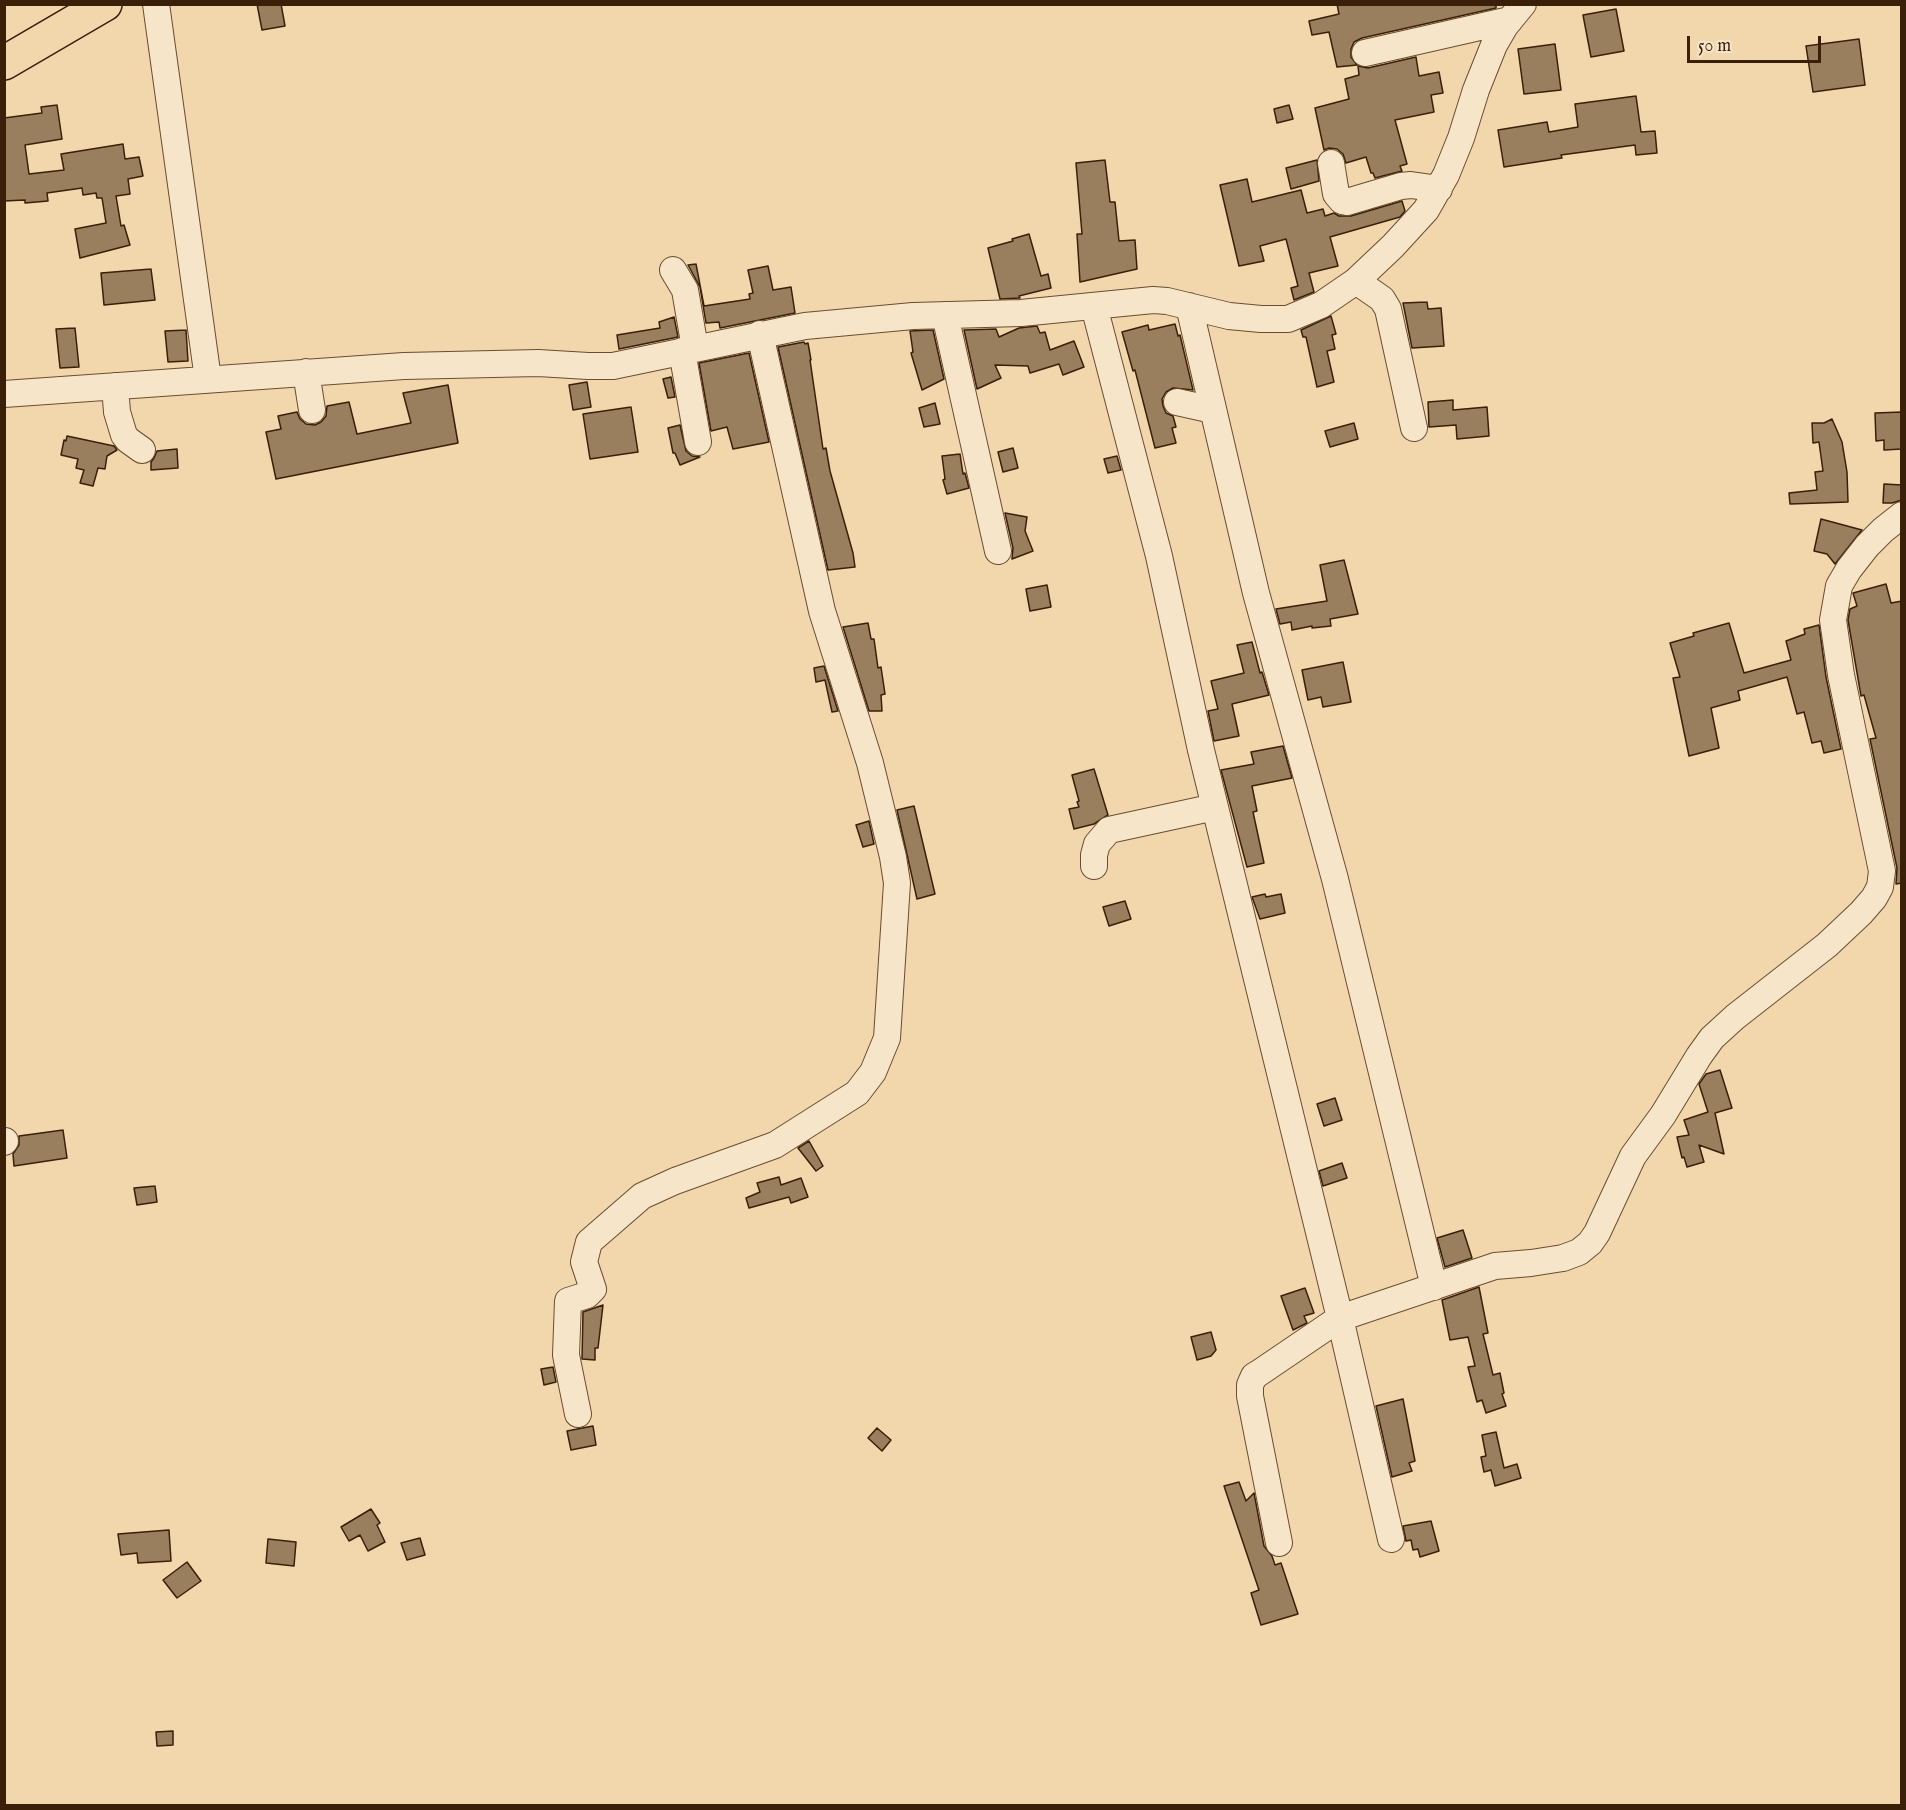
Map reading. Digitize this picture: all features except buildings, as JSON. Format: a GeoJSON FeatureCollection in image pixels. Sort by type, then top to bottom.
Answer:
{"type":"FeatureCollection","features":[{"type":"Feature","properties":{"kind":"main road"},"geometry":{"type":"LineString","coordinates":[[4,63],[105,4]]}},
{"type":"Feature","properties":{"kind":"street"},"geometry":{"type":"LineString","coordinates":[[156,4],[208,378]]}},
{"type":"Feature","properties":{"kind":"street"},"geometry":{"type":"LineString","coordinates":[[1365,53],[1516,12]]}},
{"type":"Feature","properties":{"kind":"street"},"geometry":{"type":"LineString","coordinates":[[4,394],[404,366],[538,363],[613,366],[805,326],[945,315],[1021,313],[1153,300],[1229,316],[1288,319],[1322,306],[1356,281],[1426,210],[1440,189],[1461,138],[1490,54],[1516,12]]}},
{"type":"Feature","properties":{"kind":"street"},"geometry":{"type":"LineString","coordinates":[[1331,163],[1336,194],[1342,201],[1347,202],[1401,186],[1440,189]]}},
{"type":"Feature","properties":{"kind":"street"},"geometry":{"type":"LineString","coordinates":[[673,270],[685,290],[688,349],[698,442]]}},
{"type":"Feature","properties":{"kind":"street"},"geometry":{"type":"LineString","coordinates":[[1356,281],[1382,299],[1388,309],[1414,428]]}},
{"type":"Feature","properties":{"kind":"street"},"geometry":{"type":"LineString","coordinates":[[1094,306],[1159,556],[1186,686],[1340,1318],[1391,1539]]}},
{"type":"Feature","properties":{"kind":"street"},"geometry":{"type":"LineString","coordinates":[[1189,306],[1256,593],[1335,879],[1434,1287]]}},
{"type":"Feature","properties":{"kind":"street"},"geometry":{"type":"LineString","coordinates":[[945,315],[998,551]]}},
{"type":"Feature","properties":{"kind":"street"},"geometry":{"type":"LineString","coordinates":[[578,1414],[566,1355],[568,1301],[587,1295],[593,1288],[584,1262],[589,1242],[642,1196],[675,1181],[775,1145],[857,1094],[873,1072],[887,1038],[897,883],[893,857],[870,763],[822,611],[760,334]]}},
{"type":"Feature","properties":{"kind":"street"},"geometry":{"type":"LineString","coordinates":[[306,372],[312,410]]}},
{"type":"Feature","properties":{"kind":"street"},"geometry":{"type":"LineString","coordinates":[[115,386],[117,412],[124,435],[142,450]]}},
{"type":"Feature","properties":{"kind":"street"},"geometry":{"type":"LineString","coordinates":[[1177,402],[1213,410]]}},
{"type":"Feature","properties":{"kind":"street"},"geometry":{"type":"LineString","coordinates":[[1279,1543],[1250,1396],[1250,1385],[1254,1376],[1340,1318],[1495,1266],[1563,1258],[1579,1252],[1590,1243],[1633,1156],[1658,1124],[1712,1038],[1735,1017],[1827,945],[1874,898],[1880,887],[1882,871],[1841,675],[1833,620],[1839,586],[1850,569],[1867,546],[1902,515]]}},
{"type":"Feature","properties":{"kind":"street"},"geometry":{"type":"LineString","coordinates":[[1094,866],[1097,844],[1109,830],[1215,807]]}}]}
